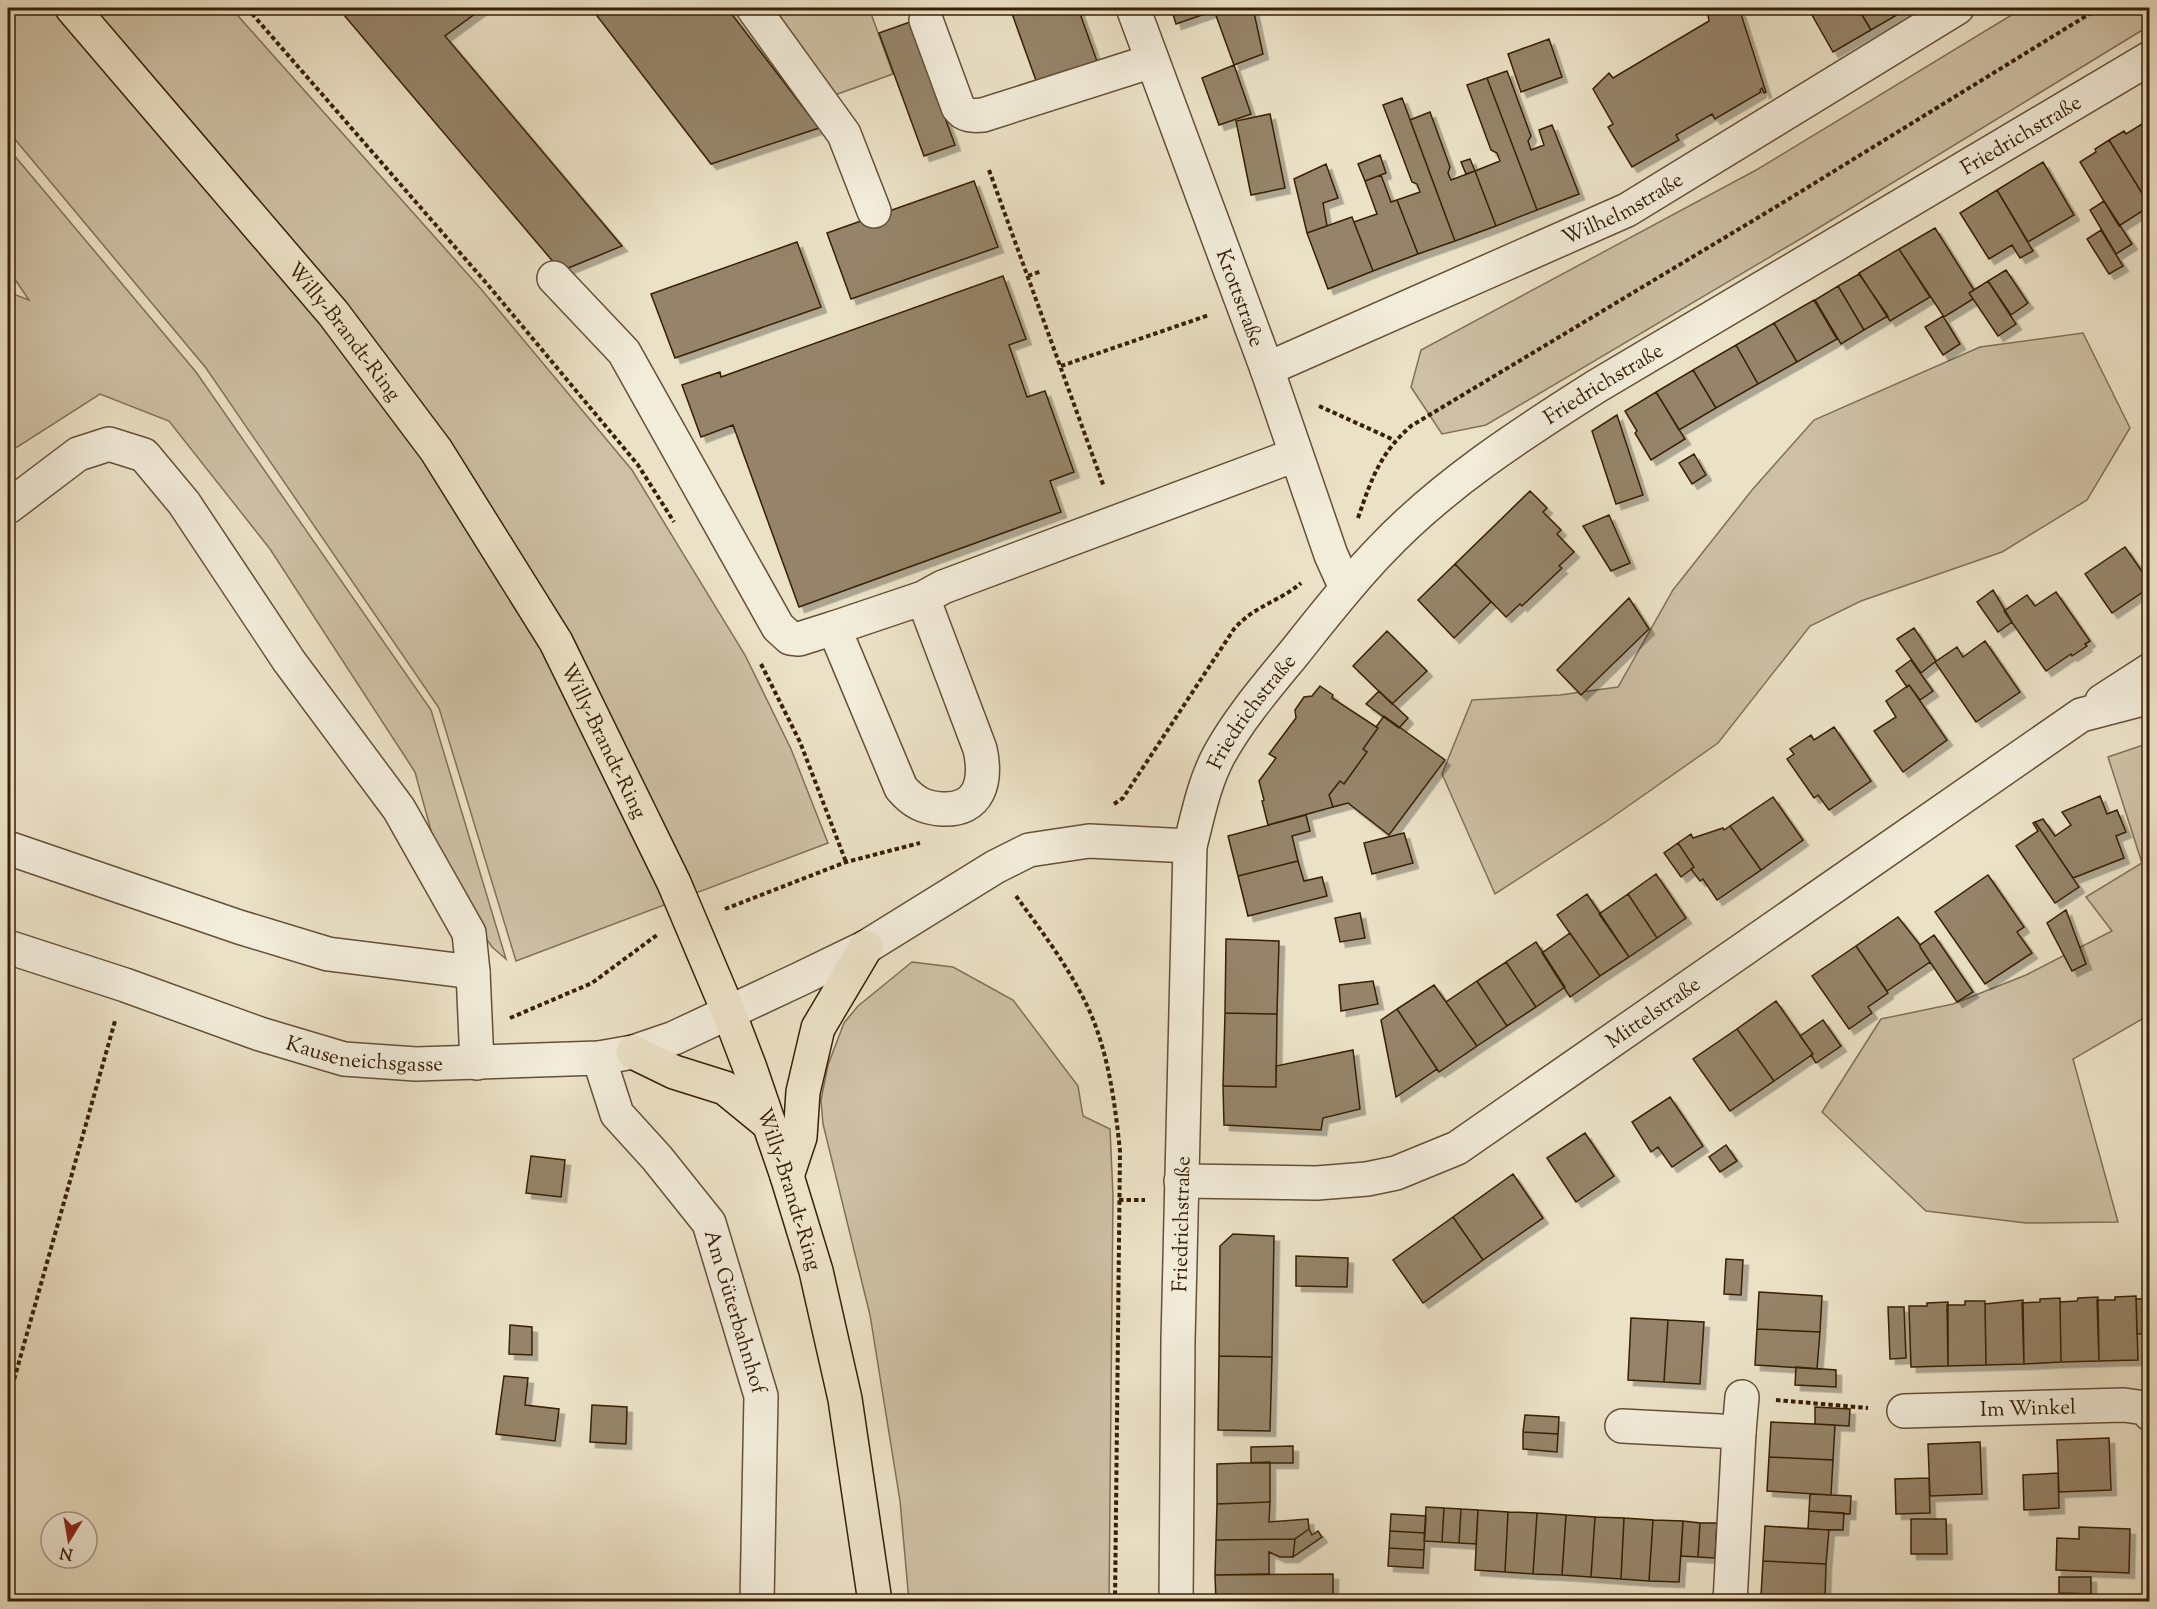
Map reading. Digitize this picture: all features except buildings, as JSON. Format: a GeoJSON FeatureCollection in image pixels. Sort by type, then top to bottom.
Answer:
{"type":"FeatureCollection","features":[{"type":"Feature","properties":{"kind":"main road","name":"Willy-Brandt-Ring"},"geometry":{"type":"LineString","coordinates":[[72,8],[333,313],[436,450],[556,642],[674,883],[729,1013],[787,1176],[816,1271],[845,1399],[875,1602]]}},
{"type":"Feature","properties":{"kind":"main road"},"geometry":{"type":"LineString","coordinates":[[787,1176],[800,1137],[803,1092],[818,1028],[866,947]]}},
{"type":"Feature","properties":{"kind":"main road"},"geometry":{"type":"LineString","coordinates":[[633,1052],[674,1072],[725,1088],[769,1124]]}},
{"type":"Feature","properties":{"kind":"street"},"geometry":{"type":"LineString","coordinates":[[753,8],[844,134],[874,211]]}},
{"type":"Feature","properties":{"kind":"street","name":"Krottstraße"},"geometry":{"type":"LineString","coordinates":[[1133,8],[1244,303],[1330,555],[1346,588]]}},
{"type":"Feature","properties":{"kind":"street","name":"Wilhelmstraße"},"geometry":{"type":"LineString","coordinates":[[1267,369],[1627,210],[1958,8]]}},
{"type":"Feature","properties":{"kind":"street"},"geometry":{"type":"LineString","coordinates":[[926,20],[958,106],[965,114],[973,116],[983,116],[1152,61]]}},
{"type":"Feature","properties":{"kind":"street","name":"Friedrichstraße"},"geometry":{"type":"LineString","coordinates":[[1176,1602],[1181,1181],[1191,846],[1207,782],[1219,755],[1247,712],[1346,588],[1381,549],[1437,499],[1525,432],[1607,380],[2150,58]]}},
{"type":"Feature","properties":{"kind":"street"},"geometry":{"type":"LineString","coordinates":[[554,278],[624,352],[778,627],[790,638],[799,639],[923,598],[943,587],[1295,455]]}},
{"type":"Feature","properties":{"kind":"street"},"geometry":{"type":"LineString","coordinates":[[8,507],[78,454],[109,444],[144,455],[183,503],[289,660],[399,809],[469,933],[477,1063]]}},
{"type":"Feature","properties":{"kind":"street"},"geometry":{"type":"LineString","coordinates":[[834,628],[901,788],[914,802],[926,807],[953,809],[966,806],[978,794],[984,765],[923,598]]}},
{"type":"Feature","properties":{"kind":"street","name":"Mittelstraße"},"geometry":{"type":"LineString","coordinates":[[1181,1181],[1317,1183],[1367,1179],[1396,1173],[1457,1148],[2081,715],[2150,670]]}},
{"type":"Feature","properties":{"kind":"street","name":"Mittelstraße"},"geometry":{"type":"LineString","coordinates":[[2081,715],[2150,698]]}},
{"type":"Feature","properties":{"kind":"street"},"geometry":{"type":"LineString","coordinates":[[729,1013],[866,947],[995,867],[1029,850],[1089,841],[1191,846]]}},
{"type":"Feature","properties":{"kind":"street"},"geometry":{"type":"LineString","coordinates":[[8,848],[171,904],[328,954],[473,972]]}},
{"type":"Feature","properties":{"kind":"street","name":"Kauseneichsgasse"},"geometry":{"type":"LineString","coordinates":[[8,947],[125,985],[260,1034],[344,1059],[416,1064],[599,1058],[633,1052],[675,1038],[729,1013]]}},
{"type":"Feature","properties":{"kind":"street","name":"Am Güterbahnhof"},"geometry":{"type":"LineString","coordinates":[[599,1058],[617,1114],[657,1158],[709,1223],[761,1396],[757,1602]]}},
{"type":"Feature","properties":{"kind":"street"},"geometry":{"type":"LineString","coordinates":[[1730,1602],[1742,1397]]}},
{"type":"Feature","properties":{"kind":"street","name":"Im Winkel"},"geometry":{"type":"LineString","coordinates":[[1904,1411],[2124,1405],[2145,1408],[2150,1414]]}},
{"type":"Feature","properties":{"kind":"street"},"geometry":{"type":"LineString","coordinates":[[1622,1426],[1739,1432]]}},
{"type":"Feature","properties":{"kind":"path"},"geometry":{"type":"LineString","coordinates":[[247,8],[488,285],[638,465],[676,526]]}},
{"type":"Feature","properties":{"kind":"path"},"geometry":{"type":"LineString","coordinates":[[1108,805],[1123,798],[1233,628],[1257,608],[1291,591],[1352,536],[1371,480],[1382,457],[1395,440],[1411,426],[1779,205],[2099,8]]}},
{"type":"Feature","properties":{"kind":"path"},"geometry":{"type":"LineString","coordinates":[[988,170],[1116,522]]}},
{"type":"Feature","properties":{"kind":"path"},"geometry":{"type":"LineString","coordinates":[[1028,276],[1042,271]]}},
{"type":"Feature","properties":{"kind":"path"},"geometry":{"type":"LineString","coordinates":[[1061,366],[1244,303]]}},
{"type":"Feature","properties":{"kind":"path"},"geometry":{"type":"LineString","coordinates":[[1281,410],[1318,406],[1395,440]]}},
{"type":"Feature","properties":{"kind":"path"},"geometry":{"type":"LineString","coordinates":[[758,658],[800,742],[846,862],[921,843]]}},
{"type":"Feature","properties":{"kind":"path"},"geometry":{"type":"LineString","coordinates":[[995,867],[1059,956],[1089,1012],[1105,1057],[1115,1103],[1120,1151],[1116,1602]]}},
{"type":"Feature","properties":{"kind":"path"},"geometry":{"type":"LineString","coordinates":[[8,1401],[125,985]]}},
{"type":"Feature","properties":{"kind":"path"},"geometry":{"type":"LineString","coordinates":[[1742,1397],[1904,1411]]}},
{"type":"Feature","properties":{"kind":"shaded area"},"geometry":{"type":"Polygon","coordinates":[[[8,8],[231,8],[481,289],[632,470],[745,655],[791,749],[828,843],[516,961],[439,708],[206,368],[8,131],[8,8]]]}},
{"type":"Feature","properties":{"kind":"shaded area"},"geometry":{"type":"Polygon","coordinates":[[[767,8],[869,8],[893,74],[832,96],[767,8]]]}},
{"type":"Feature","properties":{"kind":"shaded area"},"geometry":{"type":"Polygon","coordinates":[[[2023,8],[2149,8],[2149,26],[1807,235],[1486,425],[1442,434],[1411,387],[1421,350],[1758,169],[2023,8]]]}},
{"type":"Feature","properties":{"kind":"shaded area"},"geometry":{"type":"Polygon","coordinates":[[[8,148],[196,372],[431,710],[506,959],[492,947],[464,906],[433,838],[415,772],[270,549],[169,421],[100,394],[8,453],[8,292],[29,300],[8,269],[8,148]]]}},
{"type":"Feature","properties":{"kind":"shaded area"},"geometry":{"type":"Polygon","coordinates":[[[2083,333],[2130,428],[2087,500],[2002,552],[1861,601],[1810,626],[1718,743],[1604,823],[1495,894],[1442,774],[1472,700],[1560,695],[1618,687],[1673,590],[1752,490],[1814,420],[1980,347],[2083,333]]]}},
{"type":"Feature","properties":{"kind":"shaded area"},"geometry":{"type":"Polygon","coordinates":[[[2149,743],[2149,1015],[2073,1059],[2118,1222],[2026,1223],[1926,1211],[1822,1112],[1881,1019],[1953,1004],[2026,975],[2112,931],[2086,897],[2142,863],[2108,757],[2149,743]]]}},
{"type":"Feature","properties":{"kind":"shaded area"},"geometry":{"type":"Polygon","coordinates":[[[912,962],[953,967],[1013,1000],[1078,1086],[1083,1116],[1110,1129],[1113,1195],[1109,1601],[909,1601],[900,1501],[870,1315],[823,1124],[821,1100],[828,1065],[844,1023],[858,1006],[912,962]]]}}]}
